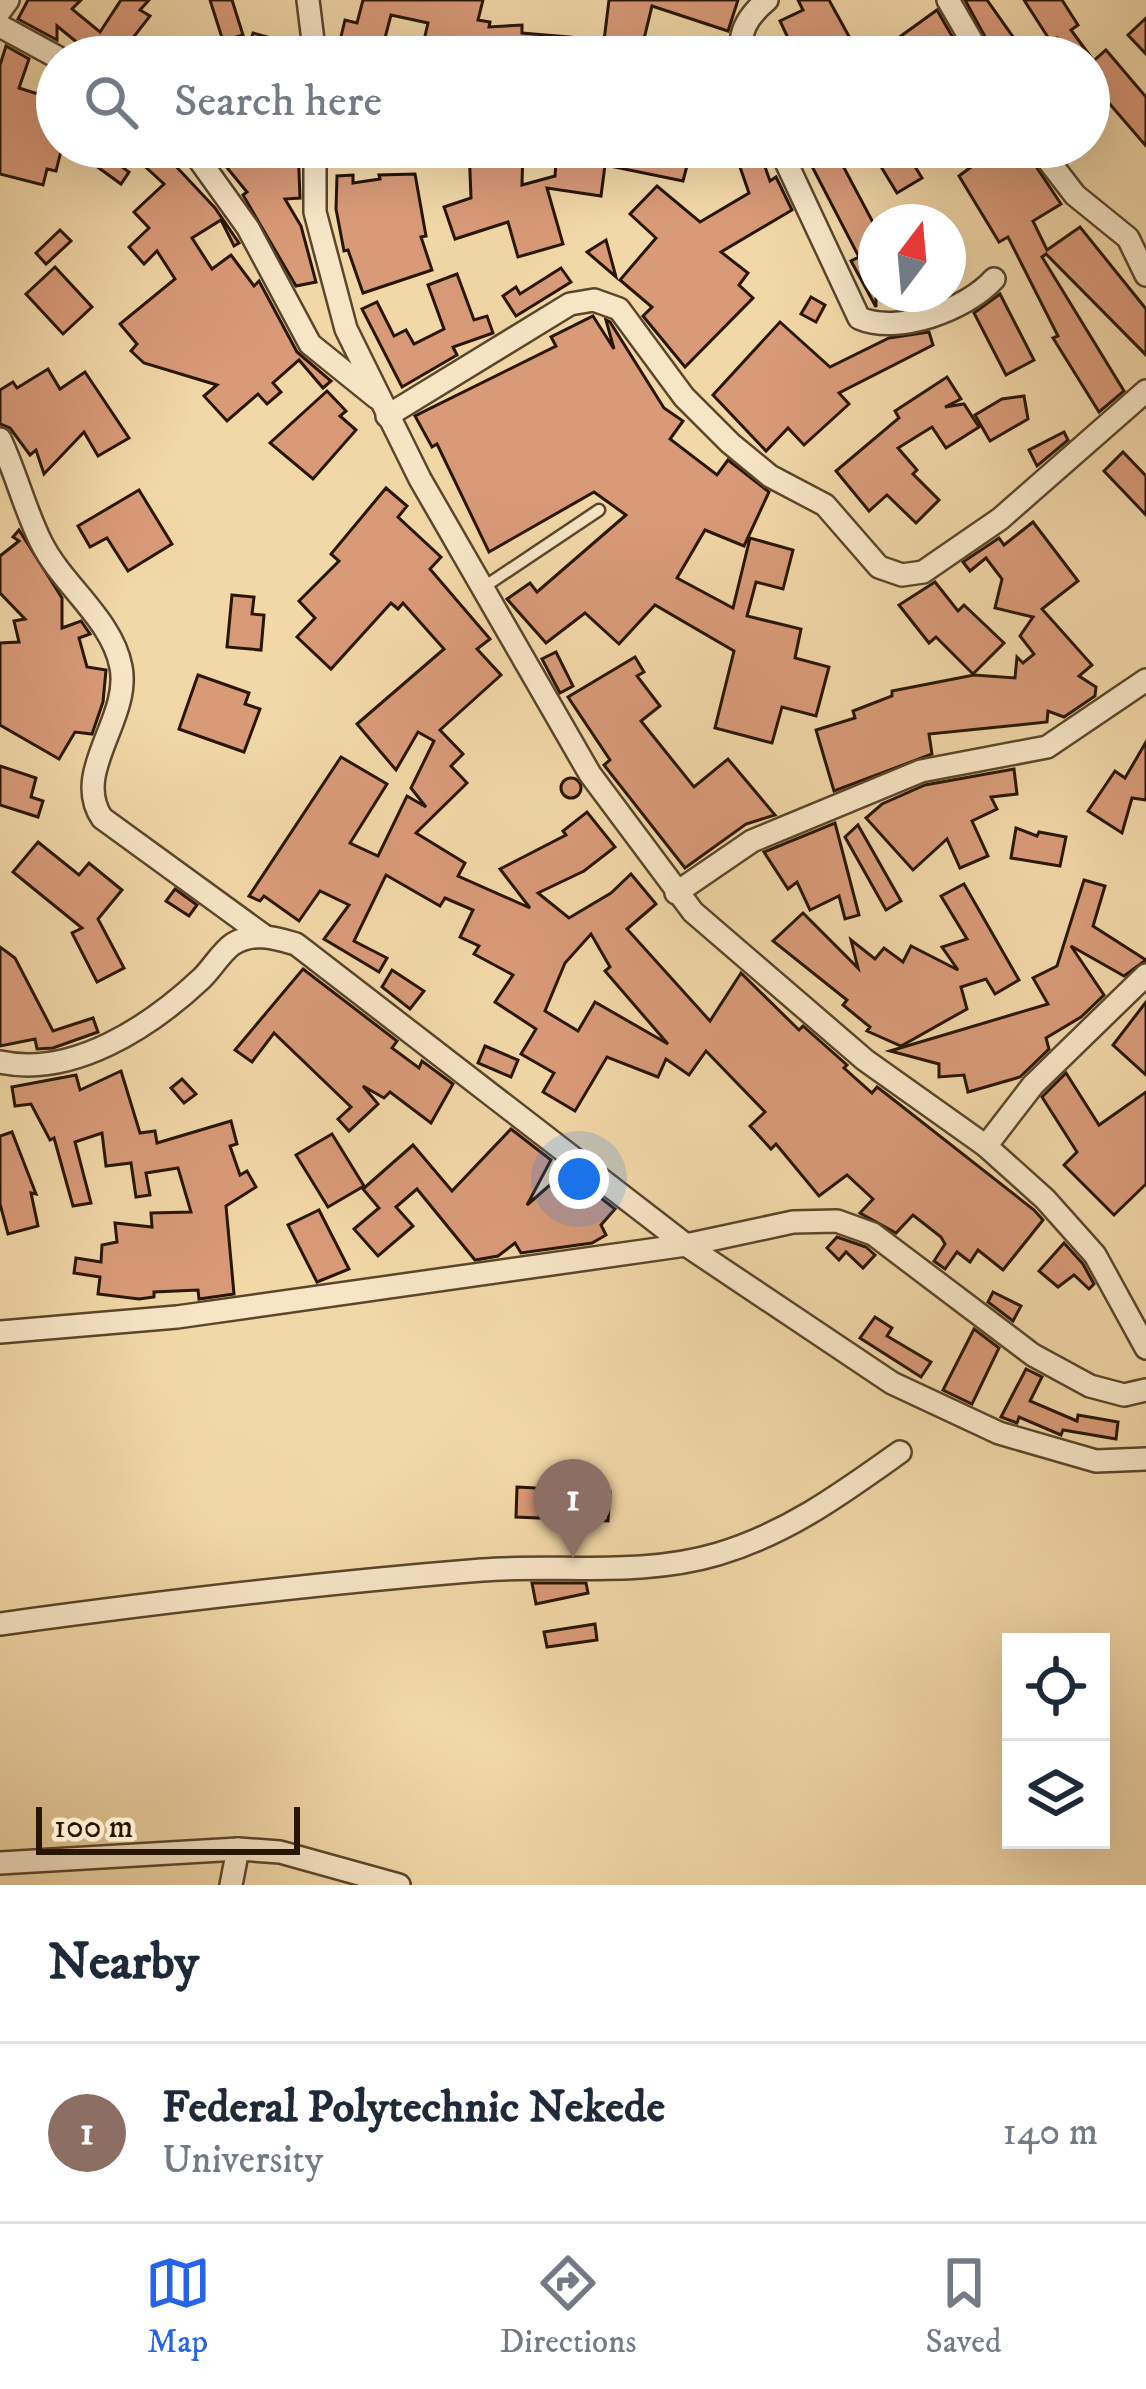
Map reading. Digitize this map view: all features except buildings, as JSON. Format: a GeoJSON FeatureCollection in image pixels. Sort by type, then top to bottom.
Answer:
{"type":"FeatureCollection","features":[{"type":"Feature","properties":{"kind":"street"},"geometry":{"type":"LineString","coordinates":[[0,11],[8,0]]}},
{"type":"Feature","properties":{"kind":"street"},"geometry":{"type":"LineString","coordinates":[[308,0],[312,36]]}},
{"type":"Feature","properties":{"kind":"street"},"geometry":{"type":"LineString","coordinates":[[742,36],[767,0]]}},
{"type":"Feature","properties":{"kind":"street"},"geometry":{"type":"LineString","coordinates":[[948,0],[968,36]]}},
{"type":"Feature","properties":{"kind":"street"},"geometry":{"type":"LineString","coordinates":[[0,26],[36,46]]}},
{"type":"Feature","properties":{"kind":"street"},"geometry":{"type":"LineString","coordinates":[[205,168],[248,228],[310,344],[383,408]]}},
{"type":"Feature","properties":{"kind":"street"},"geometry":{"type":"LineString","coordinates":[[315,168],[315,212],[346,329],[383,408],[482,589],[590,774],[676,893],[865,1060],[986,1146],[1046,1199],[1095,1255],[1146,1348]]}},
{"type":"Feature","properties":{"kind":"street"},"geometry":{"type":"LineString","coordinates":[[788,168],[860,318],[880,326],[915,321],[972,296],[994,279]]}},
{"type":"Feature","properties":{"kind":"street"},"geometry":{"type":"LineString","coordinates":[[1054,168],[1075,195],[1128,238],[1146,275]]}},
{"type":"Feature","properties":{"kind":"street"},"geometry":{"type":"LineString","coordinates":[[383,408],[570,304],[594,300],[619,309],[684,397],[730,443],[770,476],[825,506],[879,567],[902,575],[923,572],[1000,519],[1073,460],[1146,391]]}},
{"type":"Feature","properties":{"kind":"street"},"geometry":{"type":"LineString","coordinates":[[0,439],[42,544],[106,633],[121,668],[118,706],[90,788],[101,818],[263,935],[296,944],[686,1245],[940,1410],[1096,1461],[1146,1460]]}},
{"type":"Feature","properties":{"kind":"street"},"geometry":{"type":"LineString","coordinates":[[676,893],[752,842],[900,779],[970,757],[1047,747],[1146,680]]}},
{"type":"Feature","properties":{"kind":"street"},"geometry":{"type":"LineString","coordinates":[[0,1062],[75,1056],[136,1031],[201,979],[233,944],[263,935]]}},
{"type":"Feature","properties":{"kind":"street"},"geometry":{"type":"LineString","coordinates":[[986,1146],[1033,1085],[1146,975]]}},
{"type":"Feature","properties":{"kind":"street"},"geometry":{"type":"LineString","coordinates":[[0,1332],[177,1317],[686,1245],[794,1222],[837,1221],[873,1234],[954,1300],[1071,1376],[1124,1395],[1146,1390]]}},
{"type":"Feature","properties":{"kind":"street"},"geometry":{"type":"LineString","coordinates":[[0,1624],[358,1580],[520,1567],[645,1568],[681,1562],[799,1524],[899,1452]]}},
{"type":"Feature","properties":{"kind":"street"},"geometry":{"type":"LineString","coordinates":[[231,1885],[238,1849]]}},
{"type":"Feature","properties":{"kind":"street"},"geometry":{"type":"LineString","coordinates":[[0,1863],[156,1850],[238,1849],[298,1856],[399,1885]]}},
{"type":"Feature","properties":{"kind":"lane"},"geometry":{"type":"LineString","coordinates":[[482,589],[598,509]]}},
{"type":"Feature","properties":{"kind":"place","name":"Federal Polytechnic Nekede"},"geometry":{"type":"Point","coordinates":[573,1558]}}]}
